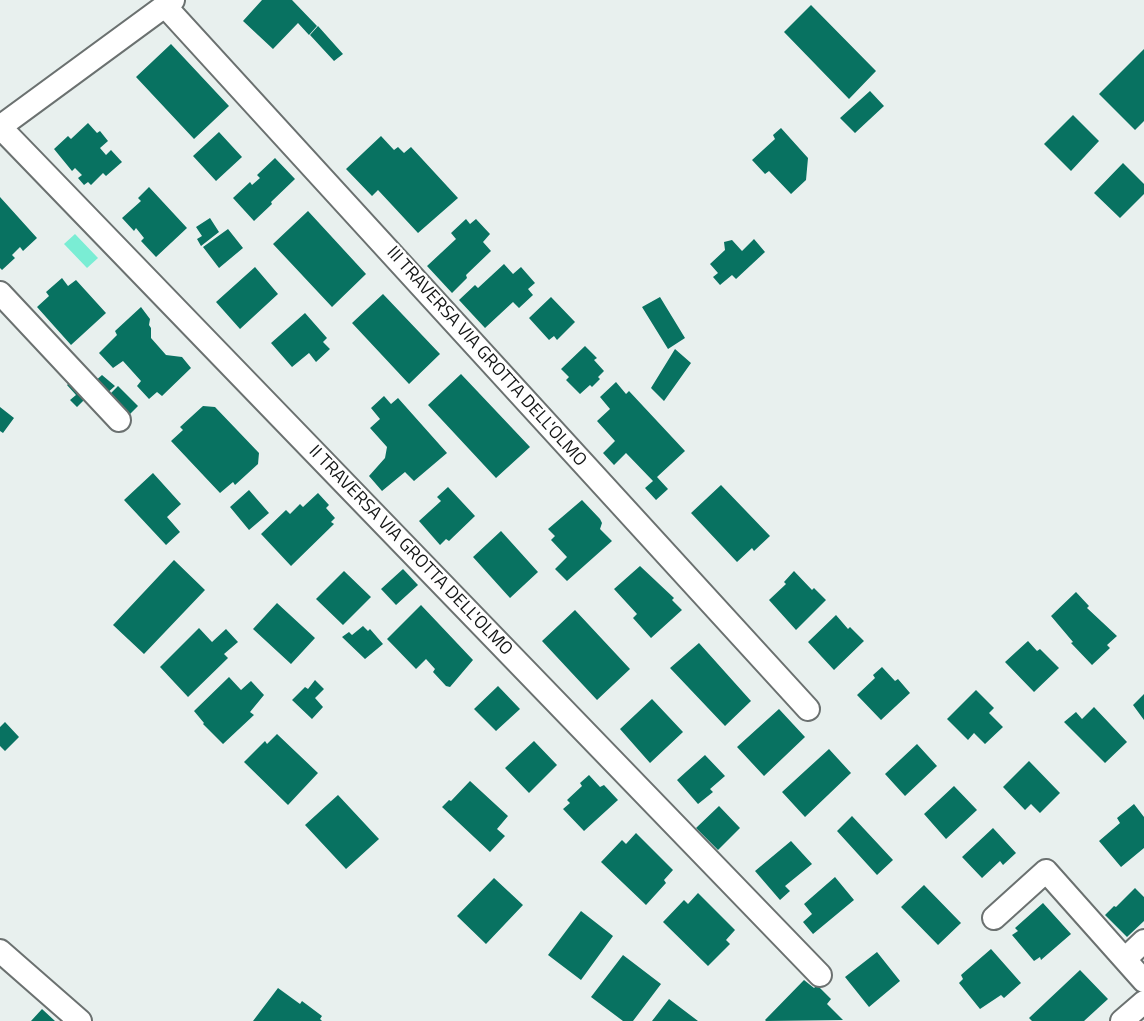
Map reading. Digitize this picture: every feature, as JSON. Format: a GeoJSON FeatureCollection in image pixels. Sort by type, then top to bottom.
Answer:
{"type":"FeatureCollection","features":[{"type":"Feature","properties":{"kind":"street"},"geometry":{"type":"LineString","coordinates":[[0,127],[169,3]]}},
{"type":"Feature","properties":{"kind":"street","name":"III TRAVERSA VIA GROTTA DELL'OLMO"},"geometry":{"type":"LineString","coordinates":[[169,3],[808,709]]}},
{"type":"Feature","properties":{"kind":"street","name":"II TRAVERSA VIA GROTTA DELL'OLMO"},"geometry":{"type":"LineString","coordinates":[[0,127],[820,975]]}},
{"type":"Feature","properties":{"kind":"street"},"geometry":{"type":"LineString","coordinates":[[0,293],[119,420]]}},
{"type":"Feature","properties":{"kind":"street"},"geometry":{"type":"LineString","coordinates":[[994,918],[1046,871],[1144,981]]}},
{"type":"Feature","properties":{"kind":"street"},"geometry":{"type":"LineString","coordinates":[[1125,959],[1144,941]]}},
{"type":"Feature","properties":{"kind":"street"},"geometry":{"type":"LineString","coordinates":[[0,951],[80,1021]]}},
{"type":"Feature","properties":{"kind":"street"},"geometry":{"type":"LineString","coordinates":[[1122,1021],[1144,1002]]}},
{"type":"Feature","properties":{"kind":"shaded area"},"geometry":{"type":"Polygon","coordinates":[[[75,234],[98,258],[87,268],[64,244],[75,234]]]}},
{"type":"Feature","properties":{"kind":"building"},"geometry":{"type":"Polygon","coordinates":[[[262,0],[292,0],[317,26],[309,35],[298,23],[273,49],[243,21],[262,0]]]}},
{"type":"Feature","properties":{"kind":"building"},"geometry":{"type":"Polygon","coordinates":[[[811,5],[876,71],[849,99],[784,32],[811,5]]]}},
{"type":"Feature","properties":{"kind":"building"},"geometry":{"type":"Polygon","coordinates":[[[318,26],[343,54],[334,61],[310,35],[318,26]]]}},
{"type":"Feature","properties":{"kind":"building"},"geometry":{"type":"Polygon","coordinates":[[[171,44],[229,106],[194,139],[136,77],[171,44]]]}},
{"type":"Feature","properties":{"kind":"building"},"geometry":{"type":"Polygon","coordinates":[[[1144,49],[1144,121],[1135,130],[1099,94],[1144,49]]]}},
{"type":"Feature","properties":{"kind":"building"},"geometry":{"type":"Polygon","coordinates":[[[870,91],[884,106],[855,133],[840,118],[870,91]]]}},
{"type":"Feature","properties":{"kind":"building"},"geometry":{"type":"Polygon","coordinates":[[[1073,115],[1099,141],[1071,171],[1044,144],[1073,115]]]}},
{"type":"Feature","properties":{"kind":"building"},"geometry":{"type":"Polygon","coordinates":[[[88,123],[97,133],[100,131],[108,141],[100,148],[106,155],[111,150],[122,162],[106,176],[103,173],[91,185],[88,182],[84,185],[78,178],[82,175],[75,168],[72,171],[54,149],[68,136],[71,139],[88,123]]]}},
{"type":"Feature","properties":{"kind":"building"},"geometry":{"type":"Polygon","coordinates":[[[781,128],[808,158],[806,180],[791,194],[769,171],[765,174],[752,160],[775,139],[773,135],[781,128]]]}},
{"type":"Feature","properties":{"kind":"building"},"geometry":{"type":"Polygon","coordinates":[[[219,132],[242,157],[216,181],[193,156],[219,132]]]}},
{"type":"Feature","properties":{"kind":"building"},"geometry":{"type":"Polygon","coordinates":[[[381,136],[394,150],[398,147],[404,153],[411,147],[458,198],[418,233],[378,190],[372,196],[346,169],[381,136]]]}},
{"type":"Feature","properties":{"kind":"building"},"geometry":{"type":"Polygon","coordinates":[[[275,158],[295,179],[254,221],[233,198],[250,182],[252,185],[260,178],[257,175],[275,158]]]}},
{"type":"Feature","properties":{"kind":"building"},"geometry":{"type":"Polygon","coordinates":[[[1123,163],[1144,184],[1144,194],[1120,218],[1094,193],[1123,163]]]}},
{"type":"Feature","properties":{"kind":"building"},"geometry":{"type":"Polygon","coordinates":[[[149,187],[187,228],[156,257],[141,241],[144,238],[136,228],[134,231],[122,218],[141,201],[138,198],[149,187]]]}},
{"type":"Feature","properties":{"kind":"building"},"geometry":{"type":"Polygon","coordinates":[[[0,197],[37,238],[23,251],[20,247],[12,255],[15,258],[2,270],[0,268],[0,197]]]}},
{"type":"Feature","properties":{"kind":"building"},"geometry":{"type":"Polygon","coordinates":[[[308,211],[366,274],[332,307],[273,244],[308,211]]]}},
{"type":"Feature","properties":{"kind":"building"},"geometry":{"type":"Polygon","coordinates":[[[210,218],[219,232],[201,246],[197,239],[202,236],[196,227],[210,218]]]}},
{"type":"Feature","properties":{"kind":"building"},"geometry":{"type":"Polygon","coordinates":[[[466,219],[470,224],[476,219],[490,234],[483,242],[491,251],[466,275],[467,278],[452,293],[427,266],[456,239],[451,233],[466,219]]]}},
{"type":"Feature","properties":{"kind":"building"},"geometry":{"type":"Polygon","coordinates":[[[228,229],[243,248],[219,268],[203,247],[228,229]]]}},
{"type":"Feature","properties":{"kind":"building"},"geometry":{"type":"Polygon","coordinates":[[[754,239],[765,252],[736,279],[732,275],[720,285],[713,277],[718,273],[710,264],[725,250],[724,242],[732,240],[742,251],[754,239]]]}},
{"type":"Feature","properties":{"kind":"building"},"geometry":{"type":"Polygon","coordinates":[[[504,264],[513,274],[521,267],[535,283],[528,289],[533,295],[519,308],[513,302],[485,328],[459,300],[475,285],[478,288],[504,264]]]}},
{"type":"Feature","properties":{"kind":"building"},"geometry":{"type":"Polygon","coordinates":[[[255,267],[278,294],[240,329],[216,302],[255,267]]]}},
{"type":"Feature","properties":{"kind":"building"},"geometry":{"type":"Polygon","coordinates":[[[62,278],[68,286],[76,280],[106,313],[71,345],[37,307],[49,296],[46,292],[62,278]]]}},
{"type":"Feature","properties":{"kind":"building"},"geometry":{"type":"Polygon","coordinates":[[[383,294],[440,354],[409,384],[352,323],[383,294]]]}},
{"type":"Feature","properties":{"kind":"building"},"geometry":{"type":"Polygon","coordinates":[[[551,297],[575,322],[557,340],[554,336],[549,340],[529,318],[551,297]]]}},
{"type":"Feature","properties":{"kind":"building"},"geometry":{"type":"Polygon","coordinates":[[[660,297],[685,338],[668,349],[642,307],[660,297]]]}},
{"type":"Feature","properties":{"kind":"building"},"geometry":{"type":"Polygon","coordinates":[[[141,307],[150,319],[151,338],[166,355],[182,357],[191,368],[162,396],[157,392],[149,399],[137,386],[141,381],[123,361],[113,368],[99,353],[117,335],[115,331],[141,307]]]}},
{"type":"Feature","properties":{"kind":"building"},"geometry":{"type":"Polygon","coordinates":[[[305,313],[327,338],[323,342],[330,349],[316,362],[309,353],[292,367],[271,343],[305,313]]]}},
{"type":"Feature","properties":{"kind":"building"},"geometry":{"type":"Polygon","coordinates":[[[585,346],[597,358],[594,360],[604,371],[592,387],[590,385],[580,394],[566,380],[569,377],[561,369],[585,346]]]}},
{"type":"Feature","properties":{"kind":"building"},"geometry":{"type":"Polygon","coordinates":[[[675,349],[691,363],[664,401],[651,388],[675,349]]]}},
{"type":"Feature","properties":{"kind":"building"},"geometry":{"type":"Polygon","coordinates":[[[461,374],[530,447],[496,478],[428,405],[461,374]]]}},
{"type":"Feature","properties":{"kind":"building"},"geometry":{"type":"Polygon","coordinates":[[[102,375],[115,386],[105,395],[93,383],[102,375]]]}},
{"type":"Feature","properties":{"kind":"building"},"geometry":{"type":"Polygon","coordinates":[[[72,380],[88,396],[77,407],[70,400],[76,395],[67,385],[72,380]]]}},
{"type":"Feature","properties":{"kind":"building"},"geometry":{"type":"Polygon","coordinates":[[[616,382],[626,394],[629,391],[685,451],[657,477],[668,489],[656,500],[645,488],[653,481],[626,453],[614,465],[603,453],[615,441],[597,421],[610,409],[600,397],[616,382]]]}},
{"type":"Feature","properties":{"kind":"building"},"geometry":{"type":"Polygon","coordinates":[[[118,386],[138,406],[127,417],[107,397],[118,386]]]}},
{"type":"Feature","properties":{"kind":"building"},"geometry":{"type":"Polygon","coordinates":[[[384,396],[391,404],[398,398],[447,453],[414,481],[405,472],[382,491],[369,476],[385,458],[387,447],[370,428],[380,419],[371,408],[384,396]]]}},
{"type":"Feature","properties":{"kind":"building"},"geometry":{"type":"Polygon","coordinates":[[[203,406],[215,407],[259,453],[258,464],[235,485],[233,482],[220,493],[171,441],[183,430],[180,427],[203,406]]]}},
{"type":"Feature","properties":{"kind":"building"},"geometry":{"type":"Polygon","coordinates":[[[0,407],[14,418],[3,433],[0,431],[0,407]]]}},
{"type":"Feature","properties":{"kind":"building"},"geometry":{"type":"Polygon","coordinates":[[[153,473],[181,504],[167,517],[180,532],[166,545],[124,500],[153,473]]]}},
{"type":"Feature","properties":{"kind":"building"},"geometry":{"type":"Polygon","coordinates":[[[721,485],[770,536],[754,551],[752,548],[737,562],[691,513],[721,485]]]}},
{"type":"Feature","properties":{"kind":"building"},"geometry":{"type":"Polygon","coordinates":[[[448,487],[475,516],[449,541],[446,539],[440,545],[419,521],[441,501],[437,497],[448,487]]]}},
{"type":"Feature","properties":{"kind":"building"},"geometry":{"type":"Polygon","coordinates":[[[249,490],[269,513],[249,530],[230,507],[249,490]]]}},
{"type":"Feature","properties":{"kind":"building"},"geometry":{"type":"Polygon","coordinates":[[[318,493],[329,505],[326,508],[335,518],[331,522],[334,524],[291,566],[261,534],[286,510],[290,514],[300,504],[303,507],[318,493]]]}},
{"type":"Feature","properties":{"kind":"building"},"geometry":{"type":"Polygon","coordinates":[[[582,500],[600,519],[602,523],[600,529],[612,541],[567,581],[555,569],[567,557],[551,540],[555,536],[548,529],[582,500]]]}},
{"type":"Feature","properties":{"kind":"building"},"geometry":{"type":"Polygon","coordinates":[[[501,531],[538,572],[510,598],[473,557],[501,531]]]}},
{"type":"Feature","properties":{"kind":"building"},"geometry":{"type":"Polygon","coordinates":[[[174,560],[205,590],[144,654],[113,625],[174,560]]]}},
{"type":"Feature","properties":{"kind":"building"},"geometry":{"type":"Polygon","coordinates":[[[640,566],[674,598],[672,600],[682,610],[651,638],[633,618],[637,614],[614,589],[640,566]]]}},
{"type":"Feature","properties":{"kind":"building"},"geometry":{"type":"Polygon","coordinates":[[[403,569],[418,585],[396,605],[381,589],[403,569]]]}},
{"type":"Feature","properties":{"kind":"building"},"geometry":{"type":"Polygon","coordinates":[[[344,571],[371,597],[343,625],[316,599],[344,571]]]}},
{"type":"Feature","properties":{"kind":"building"},"geometry":{"type":"Polygon","coordinates":[[[794,571],[812,590],[814,588],[826,600],[796,630],[769,600],[786,584],[784,582],[794,571]]]}},
{"type":"Feature","properties":{"kind":"building"},"geometry":{"type":"Polygon","coordinates":[[[1076,592],[1089,606],[1087,608],[1117,636],[1107,645],[1110,648],[1092,665],[1071,643],[1073,642],[1051,616],[1076,592]]]}},
{"type":"Feature","properties":{"kind":"building"},"geometry":{"type":"Polygon","coordinates":[[[277,603],[315,638],[291,664],[253,629],[277,603]]]}},
{"type":"Feature","properties":{"kind":"building"},"geometry":{"type":"Polygon","coordinates":[[[421,605],[473,660],[450,687],[446,686],[433,672],[435,669],[426,659],[416,669],[387,639],[421,605]]]}},
{"type":"Feature","properties":{"kind":"building"},"geometry":{"type":"Polygon","coordinates":[[[575,610],[630,669],[597,700],[542,641],[575,610]]]}},
{"type":"Feature","properties":{"kind":"building"},"geometry":{"type":"Polygon","coordinates":[[[836,615],[848,629],[850,627],[864,641],[834,670],[808,642],[836,615]]]}},
{"type":"Feature","properties":{"kind":"building"},"geometry":{"type":"Polygon","coordinates":[[[363,626],[368,631],[370,629],[383,644],[365,659],[342,637],[349,632],[352,635],[363,626]]]}},
{"type":"Feature","properties":{"kind":"building"},"geometry":{"type":"Polygon","coordinates":[[[199,628],[212,642],[226,629],[238,642],[224,654],[228,658],[188,697],[160,667],[199,628]]]}},
{"type":"Feature","properties":{"kind":"building"},"geometry":{"type":"Polygon","coordinates":[[[1028,641],[1037,651],[1040,649],[1059,668],[1034,692],[1005,662],[1028,641]]]}},
{"type":"Feature","properties":{"kind":"building"},"geometry":{"type":"Polygon","coordinates":[[[699,643],[751,701],[725,726],[670,668],[699,643]]]}},
{"type":"Feature","properties":{"kind":"building"},"geometry":{"type":"Polygon","coordinates":[[[882,667],[895,681],[898,679],[910,693],[881,720],[857,695],[875,678],[873,675],[882,667]]]}},
{"type":"Feature","properties":{"kind":"building"},"geometry":{"type":"Polygon","coordinates":[[[229,677],[241,690],[251,681],[264,695],[250,712],[254,715],[223,744],[203,724],[194,711],[229,677]]]}},
{"type":"Feature","properties":{"kind":"building"},"geometry":{"type":"Polygon","coordinates":[[[315,680],[324,689],[315,698],[323,707],[312,719],[292,700],[305,687],[308,689],[315,680]]]}},
{"type":"Feature","properties":{"kind":"building"},"geometry":{"type":"Polygon","coordinates":[[[498,686],[520,709],[496,731],[474,709],[498,686]]]}},
{"type":"Feature","properties":{"kind":"building"},"geometry":{"type":"Polygon","coordinates":[[[976,690],[994,708],[989,713],[1003,727],[985,744],[974,733],[968,740],[947,719],[976,690]]]}},
{"type":"Feature","properties":{"kind":"building"},"geometry":{"type":"Polygon","coordinates":[[[1144,694],[1144,720],[1133,705],[1144,694]]]}},
{"type":"Feature","properties":{"kind":"building"},"geometry":{"type":"Polygon","coordinates":[[[652,699],[683,732],[650,763],[620,729],[652,699]]]}},
{"type":"Feature","properties":{"kind":"building"},"geometry":{"type":"Polygon","coordinates":[[[1094,707],[1127,742],[1105,763],[1064,722],[1076,712],[1082,719],[1094,707]]]}},
{"type":"Feature","properties":{"kind":"building"},"geometry":{"type":"Polygon","coordinates":[[[779,709],[805,737],[764,776],[737,747],[779,709]]]}},
{"type":"Feature","properties":{"kind":"building"},"geometry":{"type":"Polygon","coordinates":[[[5,722],[19,737],[5,751],[0,746],[0,727],[5,722]]]}},
{"type":"Feature","properties":{"kind":"building"},"geometry":{"type":"Polygon","coordinates":[[[277,734],[318,773],[288,805],[244,762],[265,741],[267,744],[277,734]]]}},
{"type":"Feature","properties":{"kind":"building"},"geometry":{"type":"Polygon","coordinates":[[[534,741],[557,765],[529,793],[505,768],[534,741]]]}},
{"type":"Feature","properties":{"kind":"building"},"geometry":{"type":"Polygon","coordinates":[[[917,744],[937,766],[905,796],[885,774],[917,744]]]}},
{"type":"Feature","properties":{"kind":"building"},"geometry":{"type":"Polygon","coordinates":[[[829,749],[851,773],[805,817],[782,792],[829,749]]]}},
{"type":"Feature","properties":{"kind":"building"},"geometry":{"type":"Polygon","coordinates":[[[705,755],[725,776],[710,789],[713,792],[698,804],[677,780],[705,755]]]}},
{"type":"Feature","properties":{"kind":"building"},"geometry":{"type":"Polygon","coordinates":[[[1029,761],[1060,793],[1040,813],[1031,804],[1025,810],[1003,787],[1029,761]]]}},
{"type":"Feature","properties":{"kind":"building"},"geometry":{"type":"Polygon","coordinates":[[[589,775],[600,787],[604,785],[618,800],[584,831],[563,809],[570,803],[567,800],[582,786],[580,783],[589,775]]]}},
{"type":"Feature","properties":{"kind":"building"},"geometry":{"type":"Polygon","coordinates":[[[470,781],[508,816],[497,829],[505,836],[490,852],[442,807],[470,781]]]}},
{"type":"Feature","properties":{"kind":"building"},"geometry":{"type":"Polygon","coordinates":[[[954,786],[977,810],[946,839],[924,814],[954,786]]]}},
{"type":"Feature","properties":{"kind":"building"},"geometry":{"type":"Polygon","coordinates":[[[338,795],[379,839],[346,869],[305,825],[338,795]]]}},
{"type":"Feature","properties":{"kind":"building"},"geometry":{"type":"Polygon","coordinates":[[[1134,804],[1144,817],[1144,848],[1121,867],[1099,841],[1120,823],[1117,818],[1134,804]]]}},
{"type":"Feature","properties":{"kind":"building"},"geometry":{"type":"Polygon","coordinates":[[[719,806],[740,828],[718,850],[696,828],[719,806]]]}},
{"type":"Feature","properties":{"kind":"building"},"geometry":{"type":"Polygon","coordinates":[[[852,816],[893,860],[877,875],[837,831],[852,816]]]}},
{"type":"Feature","properties":{"kind":"building"},"geometry":{"type":"Polygon","coordinates":[[[993,828],[1016,853],[1003,865],[1000,861],[982,878],[962,857],[993,828]]]}},
{"type":"Feature","properties":{"kind":"building"},"geometry":{"type":"Polygon","coordinates":[[[636,833],[673,870],[664,880],[666,883],[646,905],[601,862],[622,840],[626,844],[636,833]]]}},
{"type":"Feature","properties":{"kind":"building"},"geometry":{"type":"Polygon","coordinates":[[[791,841],[812,864],[785,886],[790,891],[780,900],[755,871],[791,841]]]}},
{"type":"Feature","properties":{"kind":"building"},"geometry":{"type":"Polygon","coordinates":[[[835,877],[854,900],[813,934],[803,922],[812,914],[804,904],[835,877]]]}},
{"type":"Feature","properties":{"kind":"building"},"geometry":{"type":"Polygon","coordinates":[[[494,878],[523,905],[486,944],[457,916],[494,878]]]}},
{"type":"Feature","properties":{"kind":"building"},"geometry":{"type":"Polygon","coordinates":[[[924,885],[961,923],[938,945],[901,907],[924,885]]]}},
{"type":"Feature","properties":{"kind":"building"},"geometry":{"type":"Polygon","coordinates":[[[1135,888],[1144,897],[1144,921],[1127,937],[1105,915],[1135,888]]]}},
{"type":"Feature","properties":{"kind":"building"},"geometry":{"type":"Polygon","coordinates":[[[698,893],[735,930],[726,940],[730,944],[708,966],[663,922],[684,900],[688,904],[698,893]]]}},
{"type":"Feature","properties":{"kind":"building"},"geometry":{"type":"Polygon","coordinates":[[[1043,903],[1071,934],[1041,960],[1040,957],[1034,961],[1012,935],[1018,931],[1015,928],[1043,903]]]}},
{"type":"Feature","properties":{"kind":"building"},"geometry":{"type":"Polygon","coordinates":[[[581,911],[613,936],[581,980],[548,955],[581,911]]]}},
{"type":"Feature","properties":{"kind":"building"},"geometry":{"type":"Polygon","coordinates":[[[991,949],[1021,983],[1004,998],[1001,995],[980,1009],[959,983],[963,979],[961,975],[991,949]]]}},
{"type":"Feature","properties":{"kind":"building"},"geometry":{"type":"Polygon","coordinates":[[[877,952],[900,981],[869,1007],[845,977],[877,952]]]}},
{"type":"Feature","properties":{"kind":"building"},"geometry":{"type":"Polygon","coordinates":[[[623,955],[661,984],[633,1021],[623,1021],[591,997],[623,955]]]}},
{"type":"Feature","properties":{"kind":"building"},"geometry":{"type":"Polygon","coordinates":[[[1080,970],[1108,999],[1084,1021],[1032,1021],[1029,1018],[1080,970]]]}},
{"type":"Feature","properties":{"kind":"building"},"geometry":{"type":"Polygon","coordinates":[[[804,980],[814,988],[817,985],[831,999],[827,1004],[843,1020],[766,1021],[765,1020],[804,980]]]}},
{"type":"Feature","properties":{"kind":"building"},"geometry":{"type":"Polygon","coordinates":[[[278,988],[300,1004],[302,1001],[322,1016],[320,1019],[322,1021],[253,1021],[278,988]]]}},
{"type":"Feature","properties":{"kind":"building"},"geometry":{"type":"Polygon","coordinates":[[[669,999],[698,1021],[652,1021],[669,999]]]}},
{"type":"Feature","properties":{"kind":"building"},"geometry":{"type":"Polygon","coordinates":[[[42,1009],[55,1021],[31,1021],[42,1009]]]}}]}
